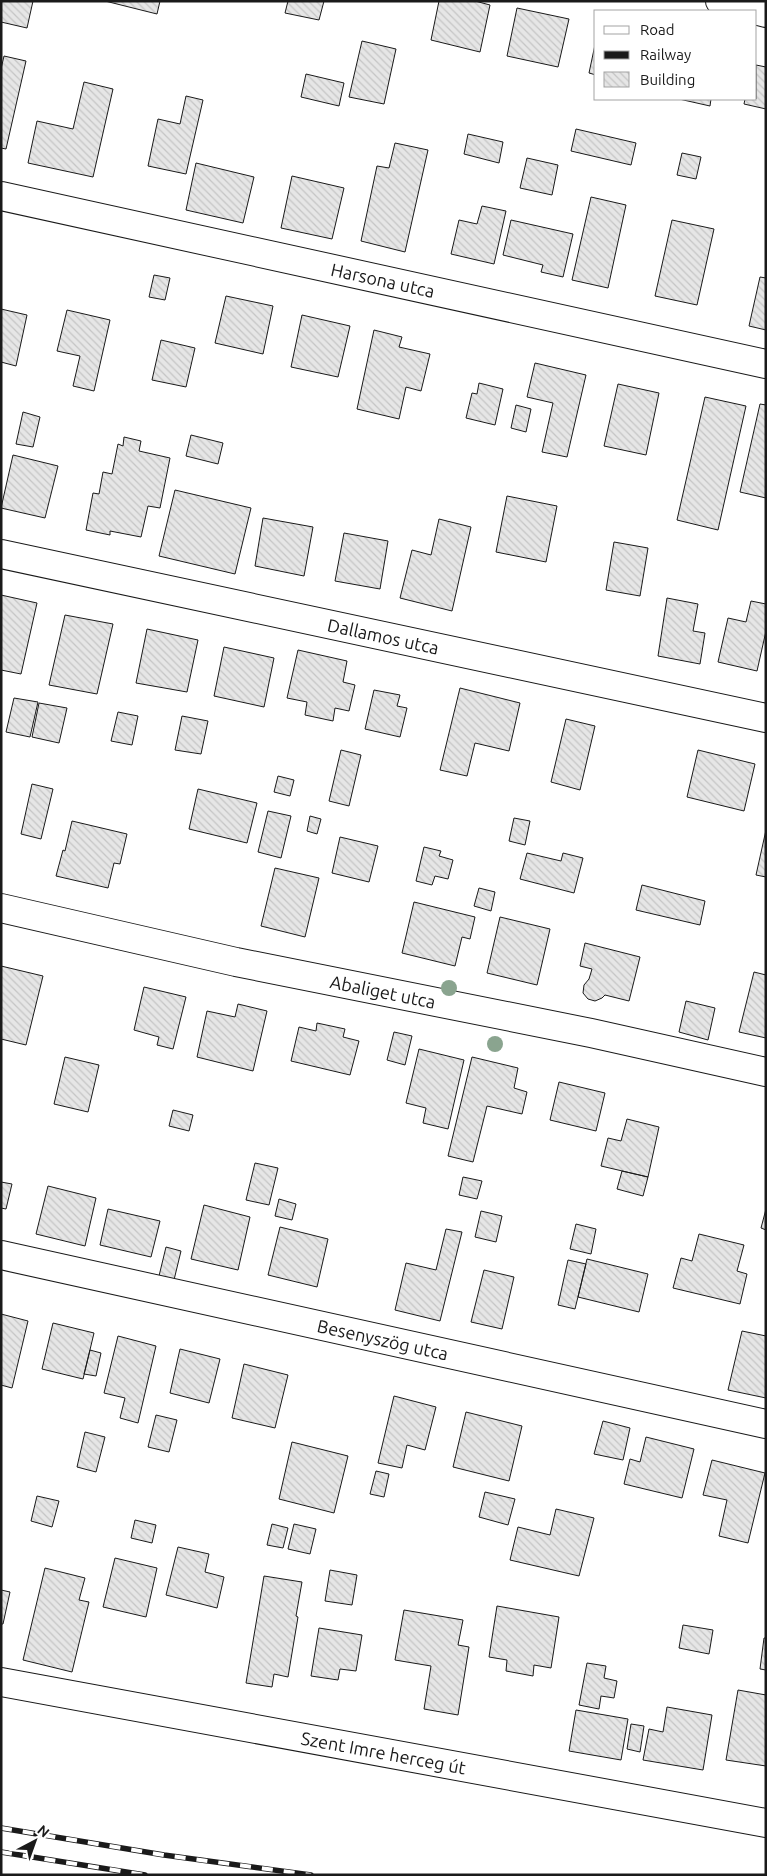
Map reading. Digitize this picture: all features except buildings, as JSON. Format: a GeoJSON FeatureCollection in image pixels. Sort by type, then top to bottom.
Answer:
{"type":"FeatureCollection","features":[{"type":"Feature","properties":{"kind":"street"},"geometry":{"type":"LineString","coordinates":[[720,1],[754,10]]}},
{"type":"Feature","properties":{"kind":"street","name":"Harsona utca"},"geometry":{"type":"LineString","coordinates":[[1,196],[766,364]]}},
{"type":"Feature","properties":{"kind":"street","name":"Dallamos utca"},"geometry":{"type":"LineString","coordinates":[[1,554],[766,718]]}},
{"type":"Feature","properties":{"kind":"street","name":"Abaliget utca"},"geometry":{"type":"LineString","coordinates":[[1,908],[236,962],[592,1033],[766,1072]]}},
{"type":"Feature","properties":{"kind":"street","name":"Besenyszög utca"},"geometry":{"type":"LineString","coordinates":[[1,1255],[766,1424]]}},
{"type":"Feature","properties":{"kind":"street","name":"Szent Imre herceg út"},"geometry":{"type":"LineString","coordinates":[[1,1682],[766,1823]]}},
{"type":"Feature","properties":{"kind":"railway"},"geometry":{"type":"LineString","coordinates":[[1,1828],[164,1855],[311,1875]]}},
{"type":"Feature","properties":{"kind":"railway"},"geometry":{"type":"LineString","coordinates":[[1,1852],[145,1875]]}}]}
